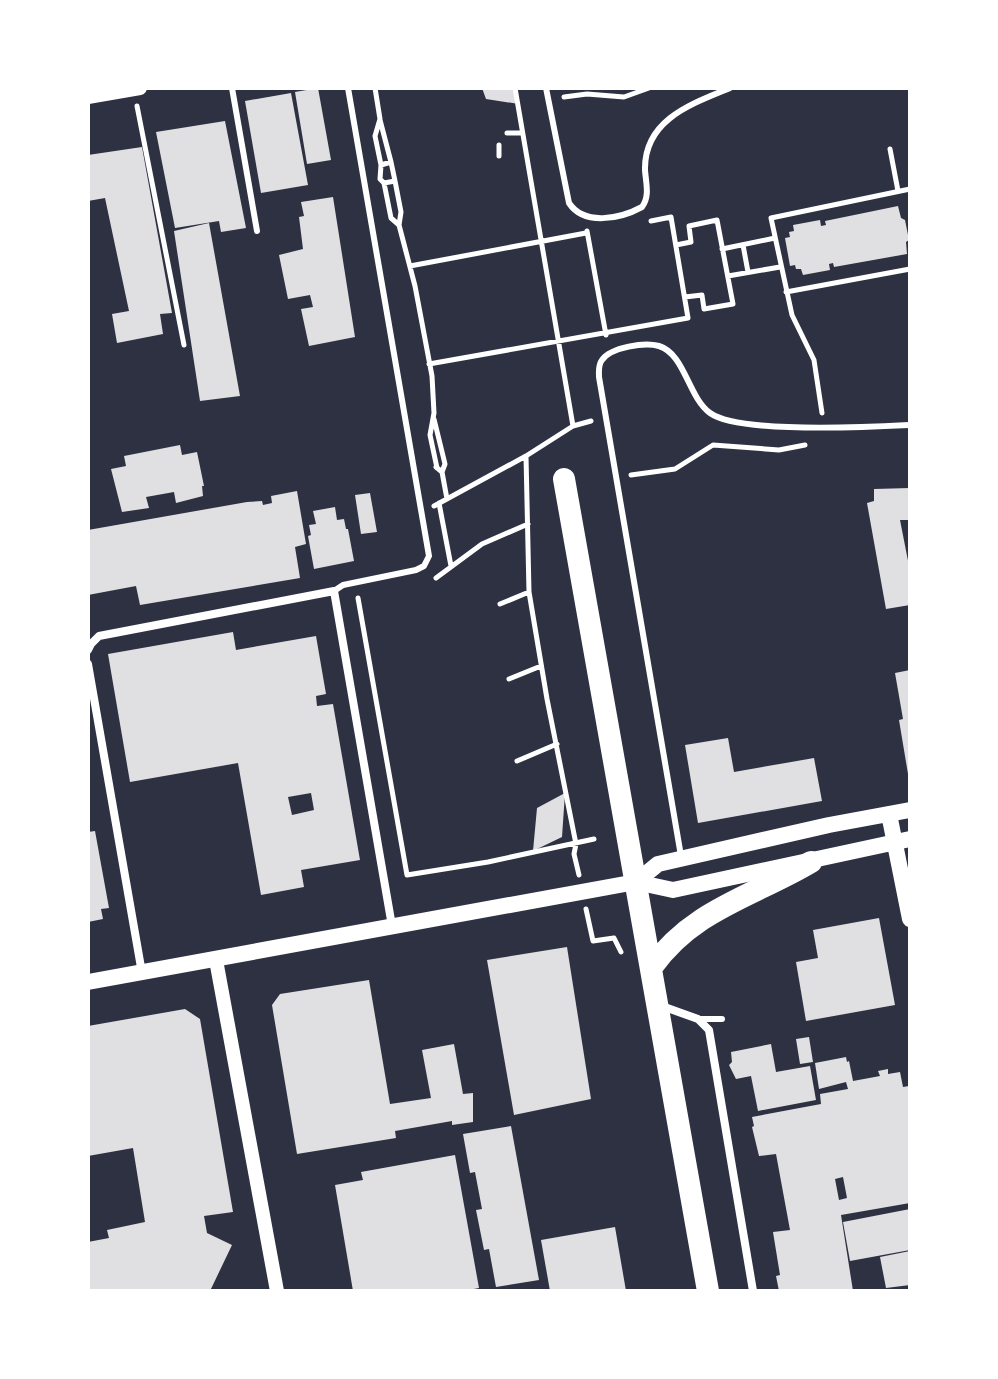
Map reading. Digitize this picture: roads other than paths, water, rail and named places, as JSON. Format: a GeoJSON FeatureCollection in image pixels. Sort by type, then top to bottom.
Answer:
{"type":"FeatureCollection","features":[{"type":"Feature","properties":{"kind":"highway"},"geometry":{"type":"LineString","coordinates":[[564,479],[708,1291]]}},
{"type":"Feature","properties":{"kind":"highway"},"geometry":{"type":"LineString","coordinates":[[652,967],[667,945],[713,911],[811,862]]}},
{"type":"Feature","properties":{"kind":"main road"},"geometry":{"type":"LineString","coordinates":[[636,882],[658,864],[910,810]]}},
{"type":"Feature","properties":{"kind":"main road"},"geometry":{"type":"LineString","coordinates":[[889,814],[902,840],[910,919]]}},
{"type":"Feature","properties":{"kind":"main road"},"geometry":{"type":"LineString","coordinates":[[88,982],[636,882],[673,890],[902,840]]}},
{"type":"Feature","properties":{"kind":"street"},"geometry":{"type":"LineString","coordinates":[[88,97],[137,89]]}},
{"type":"Feature","properties":{"kind":"street"},"geometry":{"type":"LineString","coordinates":[[89,645],[99,636],[334,591],[392,926]]}},
{"type":"Feature","properties":{"kind":"street"},"geometry":{"type":"LineString","coordinates":[[88,664],[142,973]]}},
{"type":"Feature","properties":{"kind":"street"},"geometry":{"type":"LineString","coordinates":[[216,960],[277,1291]]}},
{"type":"Feature","properties":{"kind":"street"},"geometry":{"type":"LineString","coordinates":[[658,1005],[698,1019],[709,1030],[753,1291]]}},
{"type":"Feature","properties":{"kind":"lane"},"geometry":{"type":"LineString","coordinates":[[232,88],[257,231]]}},
{"type":"Feature","properties":{"kind":"lane"},"geometry":{"type":"LineString","coordinates":[[334,591],[343,585],[416,570],[424,566],[429,556],[348,88]]}},
{"type":"Feature","properties":{"kind":"lane"},"geometry":{"type":"LineString","coordinates":[[546,88],[569,203],[580,215],[589,217],[611,216],[642,207],[647,198],[646,157],[659,128],[682,109],[730,88]]}},
{"type":"Feature","properties":{"kind":"lane"},"geometry":{"type":"LineString","coordinates":[[682,859],[599,367],[603,358],[613,351],[658,346],[670,352],[688,383],[712,414],[727,419],[759,424],[910,425]]}},
{"type":"Feature","properties":{"kind":"lane"},"geometry":{"type":"LineString","coordinates":[[698,1019],[722,1019]]}}]}
